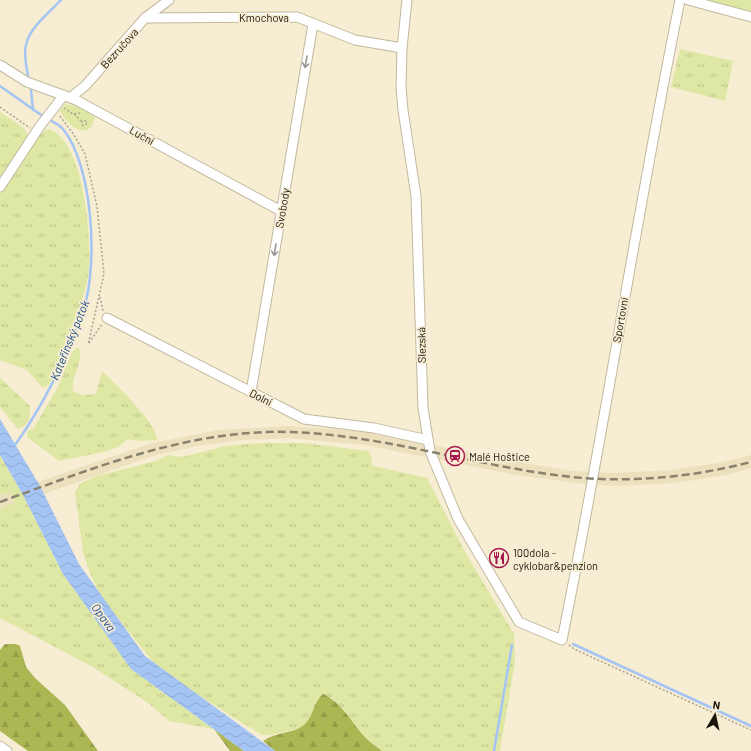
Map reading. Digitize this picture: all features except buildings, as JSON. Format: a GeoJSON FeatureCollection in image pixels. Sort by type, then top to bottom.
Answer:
{"type":"FeatureCollection","features":[{"type":"Feature","properties":{"kind":"street","name":"Bezručova"},"geometry":{"type":"LineString","coordinates":[[0,187],[53,108],[67,96],[82,90],[145,18],[169,0]]}},
{"type":"Feature","properties":{"kind":"street","name":"Slezská"},"geometry":{"type":"LineString","coordinates":[[407,0],[402,48],[403,110],[414,174],[417,211],[422,408],[430,451],[458,519],[519,622],[562,640]]}},
{"type":"Feature","properties":{"kind":"street","name":"Sportovní"},"geometry":{"type":"LineString","coordinates":[[562,640],[580,550],[622,309],[680,0]]}},
{"type":"Feature","properties":{"kind":"street"},"geometry":{"type":"LineString","coordinates":[[688,0],[751,17]]}},
{"type":"Feature","properties":{"kind":"street","name":"Kmochova"},"geometry":{"type":"LineString","coordinates":[[145,18],[297,17],[355,40],[402,48]]}},
{"type":"Feature","properties":{"kind":"street","name":"Svobody"},"geometry":{"type":"LineString","coordinates":[[251,392],[313,24]]}},
{"type":"Feature","properties":{"kind":"street","name":"Luční"},"geometry":{"type":"LineString","coordinates":[[0,65],[22,80],[67,96],[89,107],[281,211]]}},
{"type":"Feature","properties":{"kind":"street","name":"Dolní"},"geometry":{"type":"LineString","coordinates":[[106,318],[304,419],[374,428],[428,440]]}},
{"type":"Feature","properties":{"kind":"street"},"geometry":{"type":"LineString","coordinates":[[0,746],[7,751]]}},
{"type":"Feature","properties":{"kind":"path"},"geometry":{"type":"LineString","coordinates":[[0,107],[38,129]]}},
{"type":"Feature","properties":{"kind":"path"},"geometry":{"type":"LineString","coordinates":[[53,108],[74,114],[83,112],[89,107]]}},
{"type":"Feature","properties":{"kind":"path"},"geometry":{"type":"LineString","coordinates":[[53,108],[79,142],[90,171],[97,206],[104,267],[100,295],[88,345],[106,318],[101,305],[100,295]]}},
{"type":"Feature","properties":{"kind":"path"},"geometry":{"type":"LineString","coordinates":[[74,114],[81,121]]}},
{"type":"Feature","properties":{"kind":"path"},"geometry":{"type":"LineString","coordinates":[[562,640],[574,649],[751,730]]}},
{"type":"Feature","properties":{"kind":"shaded area"},"geometry":{"type":"Polygon","coordinates":[[[288,426],[366,432],[518,462],[572,471],[616,473],[673,470],[723,462],[751,455],[751,468],[726,475],[675,483],[616,486],[592,485],[516,475],[364,445],[288,438],[242,440],[197,446],[153,456],[0,509],[0,495],[149,444],[219,430],[288,426]]]}},
{"type":"Feature","properties":{"kind":"green space"},"geometry":{"type":"Polygon","coordinates":[[[692,0],[751,0],[751,17],[692,0]]]}},
{"type":"Feature","properties":{"kind":"green space"},"geometry":{"type":"Polygon","coordinates":[[[680,49],[733,61],[725,101],[671,87],[680,49]]]}},
{"type":"Feature","properties":{"kind":"green space"},"geometry":{"type":"Polygon","coordinates":[[[65,104],[79,107],[95,116],[91,127],[86,130],[81,130],[72,126],[60,111],[65,104]]]}},
{"type":"Feature","properties":{"kind":"green space"},"geometry":{"type":"Polygon","coordinates":[[[0,112],[25,129],[27,135],[21,149],[0,182],[0,112]]]}},
{"type":"Feature","properties":{"kind":"green space"},"geometry":{"type":"Polygon","coordinates":[[[48,129],[61,137],[71,152],[78,172],[84,195],[87,219],[89,262],[86,287],[80,305],[53,377],[47,386],[43,388],[27,370],[0,360],[0,192],[40,134],[48,129]]]}},
{"type":"Feature","properties":{"kind":"green space"},"geometry":{"type":"Polygon","coordinates":[[[76,348],[79,348],[80,359],[74,380],[73,391],[82,395],[96,394],[101,374],[103,372],[144,415],[156,433],[157,440],[140,441],[128,439],[118,447],[103,452],[59,461],[27,437],[28,430],[33,429],[58,387],[72,352],[76,348]]]}},
{"type":"Feature","properties":{"kind":"green space"},"geometry":{"type":"Polygon","coordinates":[[[0,378],[30,406],[30,414],[27,423],[18,429],[0,407],[0,378]]]}},
{"type":"Feature","properties":{"kind":"green space"},"geometry":{"type":"Polygon","coordinates":[[[263,443],[303,443],[368,451],[372,458],[371,464],[374,466],[427,478],[465,552],[514,634],[515,662],[500,751],[382,751],[364,736],[331,697],[318,698],[308,721],[300,728],[271,735],[262,735],[198,695],[154,663],[101,597],[89,571],[83,552],[75,492],[81,483],[97,476],[156,461],[168,455],[182,457],[226,446],[263,443]]]}},
{"type":"Feature","properties":{"kind":"green space"},"geometry":{"type":"Polygon","coordinates":[[[0,455],[23,495],[63,574],[131,669],[214,729],[169,721],[147,702],[91,666],[0,618],[0,509],[15,503],[10,492],[0,495],[0,455]]]}},
{"type":"Feature","properties":{"kind":"green space"},"geometry":{"type":"Polygon","coordinates":[[[5,644],[16,644],[20,646],[26,667],[35,678],[65,705],[98,751],[28,751],[0,731],[0,650],[5,644]]]}},
{"type":"Feature","properties":{"kind":"green space"},"geometry":{"type":"Polygon","coordinates":[[[323,694],[335,702],[365,737],[382,751],[275,751],[263,741],[273,736],[297,729],[305,724],[319,698],[323,694]]]}},
{"type":"Feature","properties":{"kind":"green space"},"geometry":{"type":"Polygon","coordinates":[[[214,729],[244,751],[230,751],[214,729]]]}},
{"type":"Feature","properties":{"kind":"water","name":"Opava"},"geometry":{"type":"Polygon","coordinates":[[[0,419],[40,486],[79,564],[145,656],[275,751],[244,751],[131,669],[63,574],[23,495],[0,455],[0,419]]]}},
{"type":"Feature","properties":{"kind":"waterway"},"geometry":{"type":"LineString","coordinates":[[28,77],[25,53],[28,39],[35,27],[45,15],[61,0]]}},
{"type":"Feature","properties":{"kind":"waterway","name":"Kateřinský potok"},"geometry":{"type":"LineString","coordinates":[[0,86],[44,117]]}},
{"type":"Feature","properties":{"kind":"waterway"},"geometry":{"type":"LineString","coordinates":[[31,90],[33,110]]}},
{"type":"Feature","properties":{"kind":"waterway","name":"Kateřinský potok"},"geometry":{"type":"LineString","coordinates":[[15,445],[45,397],[71,343],[84,308],[91,267],[90,216],[87,190],[81,166],[73,146],[63,129],[48,119]]}},
{"type":"Feature","properties":{"kind":"waterway"},"geometry":{"type":"LineString","coordinates":[[573,644],[751,726]]}},
{"type":"Feature","properties":{"kind":"waterway"},"geometry":{"type":"LineString","coordinates":[[494,751],[512,645]]}},
{"type":"Feature","properties":{"kind":"railway"},"geometry":{"type":"LineString","coordinates":[[0,502],[71,476],[142,453],[215,437],[252,433],[290,432],[326,434],[396,445],[501,466],[595,479],[640,479],[685,475],[707,472],[751,462]]}},
{"type":"Feature","properties":{"kind":"place","name":"Malé Hoštice"},"geometry":{"type":"Point","coordinates":[455,456]}},
{"type":"Feature","properties":{"kind":"place","name":"100dola - cyklobar&penzion"},"geometry":{"type":"Point","coordinates":[499,558]}}]}
